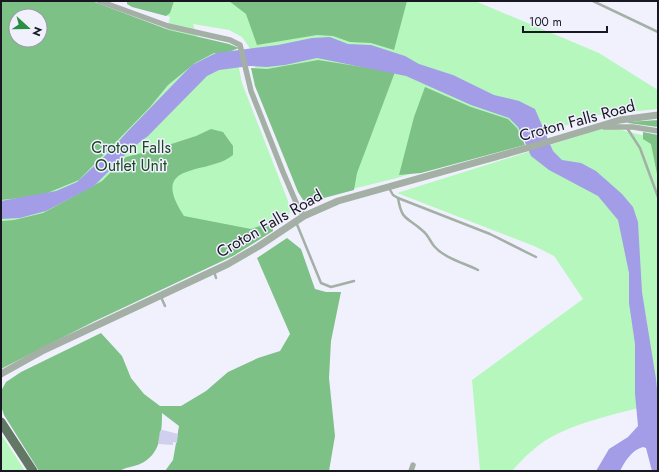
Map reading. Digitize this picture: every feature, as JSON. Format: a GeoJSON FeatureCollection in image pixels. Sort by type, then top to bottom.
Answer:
{"type":"FeatureCollection","features":[{"type":"Feature","properties":{"kind":"main road"},"geometry":{"type":"LineString","coordinates":[[1,422],[32,471]]}},
{"type":"Feature","properties":{"kind":"street"},"geometry":{"type":"LineString","coordinates":[[100,1],[168,26],[238,43],[242,49],[251,91],[283,172],[298,207],[304,216]]}},
{"type":"Feature","properties":{"kind":"street","name":"Croton Falls Road"},"geometry":{"type":"LineString","coordinates":[[1,374],[44,350],[214,270],[254,249],[304,216],[338,201],[596,127],[623,123],[658,115]]}},
{"type":"Feature","properties":{"kind":"street"},"geometry":{"type":"LineString","coordinates":[[623,123],[658,131]]}},
{"type":"Feature","properties":{"kind":"lane"},"geometry":{"type":"LineString","coordinates":[[593,1],[658,32]]}},
{"type":"Feature","properties":{"kind":"lane"},"geometry":{"type":"LineString","coordinates":[[623,123],[640,148],[658,197]]}},
{"type":"Feature","properties":{"kind":"lane"},"geometry":{"type":"LineString","coordinates":[[384,187],[398,198],[490,234],[536,257]]}},
{"type":"Feature","properties":{"kind":"lane"},"geometry":{"type":"LineString","coordinates":[[398,198],[400,212],[403,218],[415,224],[427,235],[434,246],[444,255],[478,270]]}},
{"type":"Feature","properties":{"kind":"lane"},"geometry":{"type":"LineString","coordinates":[[296,221],[321,283],[331,287],[354,281]]}},
{"type":"Feature","properties":{"kind":"lane"},"geometry":{"type":"LineString","coordinates":[[214,270],[216,278]]}},
{"type":"Feature","properties":{"kind":"lane"},"geometry":{"type":"LineString","coordinates":[[161,296],[165,306]]}},
{"type":"Feature","properties":{"kind":"green space","name":"Croton Falls Outlet Unit"},"geometry":{"type":"Polygon","coordinates":[[[1,1],[41,8],[8,8],[8,48],[48,48],[48,9],[167,30],[170,17],[127,1],[475,1],[599,53],[658,90],[658,109],[599,115],[397,178],[308,200],[259,85],[251,50],[242,37],[229,30],[193,24],[198,40],[230,47],[236,54],[242,83],[288,201],[290,213],[276,227],[247,245],[1,365],[1,1]]]}},
{"type":"Feature","properties":{"kind":"green space"},"geometry":{"type":"Polygon","coordinates":[[[1,1],[92,1],[169,30],[229,44],[239,48],[226,53],[214,53],[195,63],[168,85],[150,107],[79,180],[40,196],[1,200],[1,1]]]}},
{"type":"Feature","properties":{"kind":"green space"},"geometry":{"type":"Polygon","coordinates":[[[127,1],[174,1],[170,13],[166,16],[132,7],[127,4],[127,1]]]}},
{"type":"Feature","properties":{"kind":"green space"},"geometry":{"type":"Polygon","coordinates":[[[229,1],[407,1],[394,50],[371,43],[350,42],[333,36],[317,35],[257,45],[246,14],[229,1]]]}},
{"type":"Feature","properties":{"kind":"green space"},"geometry":{"type":"Polygon","coordinates":[[[318,60],[395,72],[357,173],[354,190],[309,202],[303,200],[298,192],[255,86],[251,68],[267,69],[318,60]]]}},
{"type":"Feature","properties":{"kind":"green space"},"geometry":{"type":"Polygon","coordinates":[[[425,87],[471,107],[508,119],[517,128],[525,145],[421,173],[399,175],[414,117],[425,87]]]}},
{"type":"Feature","properties":{"kind":"green space"},"geometry":{"type":"Polygon","coordinates":[[[658,120],[658,127],[628,123],[628,122],[658,120]]]}},
{"type":"Feature","properties":{"kind":"green space","name":"Croton Falls Outlet Unit"},"geometry":{"type":"Polygon","coordinates":[[[211,129],[223,132],[233,146],[233,155],[210,166],[185,172],[177,178],[173,186],[174,198],[184,216],[251,229],[269,223],[273,224],[273,231],[233,256],[93,322],[1,369],[1,221],[14,220],[43,213],[102,181],[126,157],[196,136],[211,129]]]}},
{"type":"Feature","properties":{"kind":"green space"},"geometry":{"type":"Polygon","coordinates":[[[601,129],[617,129],[658,139],[658,403],[594,420],[557,434],[533,450],[512,471],[480,471],[472,380],[583,299],[554,256],[534,246],[397,193],[601,129]]]}},
{"type":"Feature","properties":{"kind":"green space"},"geometry":{"type":"Polygon","coordinates":[[[643,132],[658,135],[658,179],[651,144],[643,139],[643,132]]]}},
{"type":"Feature","properties":{"kind":"green space"},"geometry":{"type":"Polygon","coordinates":[[[287,238],[301,249],[315,289],[326,292],[341,292],[331,341],[329,378],[335,436],[329,471],[165,471],[173,460],[179,426],[162,413],[161,435],[156,449],[147,460],[140,464],[119,471],[39,471],[4,415],[1,406],[1,391],[6,382],[21,372],[101,333],[122,356],[131,378],[144,394],[160,406],[181,406],[206,391],[228,372],[258,358],[280,351],[290,334],[257,258],[287,238]]]}},
{"type":"Feature","properties":{"kind":"green space"},"geometry":{"type":"Polygon","coordinates":[[[1,434],[25,471],[1,471],[1,434]]]}},
{"type":"Feature","properties":{"kind":"shaded area"},"geometry":{"type":"Polygon","coordinates":[[[330,37],[348,44],[371,45],[405,56],[419,64],[453,75],[494,95],[519,101],[535,109],[553,151],[562,160],[581,163],[596,171],[622,194],[633,207],[638,222],[642,292],[658,400],[658,471],[652,471],[646,448],[643,447],[632,453],[620,471],[596,471],[609,449],[628,437],[638,426],[635,394],[635,344],[629,303],[629,273],[618,220],[598,196],[549,170],[531,156],[518,127],[509,118],[471,105],[406,76],[317,58],[285,65],[267,67],[250,66],[219,70],[207,76],[148,136],[132,148],[94,186],[46,211],[20,218],[1,219],[1,201],[56,191],[77,182],[108,153],[192,65],[216,53],[278,45],[312,38],[330,37]]]}},
{"type":"Feature","properties":{"kind":"building"},"geometry":{"type":"Polygon","coordinates":[[[163,430],[178,434],[177,443],[173,442],[173,445],[158,444],[160,431],[163,430]]]}}]}
